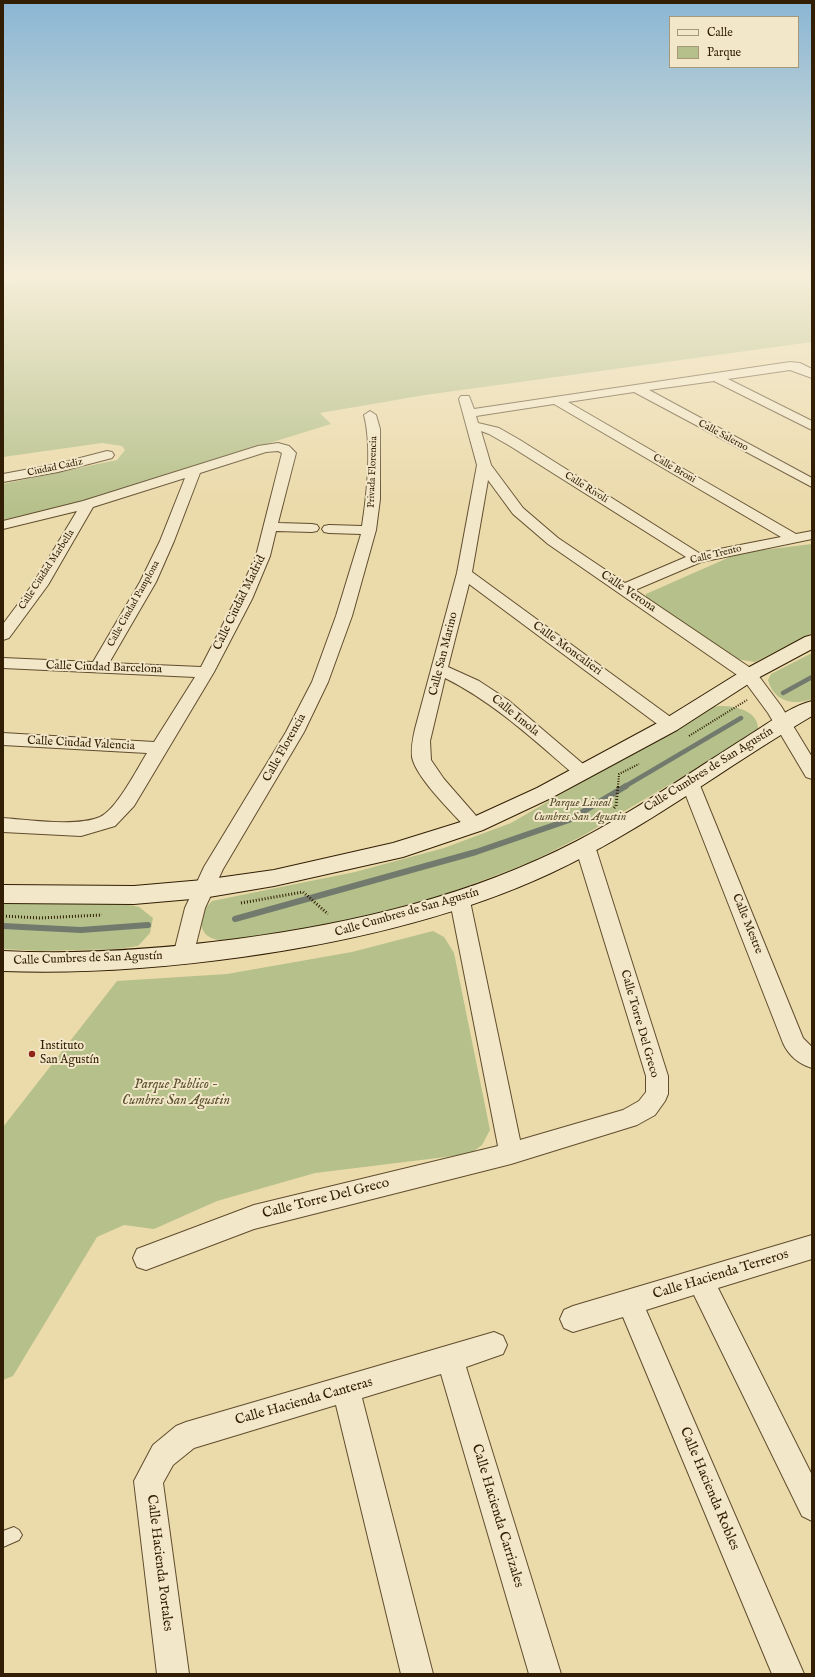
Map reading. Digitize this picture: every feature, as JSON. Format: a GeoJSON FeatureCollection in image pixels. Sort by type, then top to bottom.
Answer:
{"type":"FeatureCollection","features":[{"type":"Feature","properties":{"kind":"street"},"geometry":{"type":"LineString","coordinates":[[471,419],[555,400],[714,376],[793,366],[812,374]]}},
{"type":"Feature","properties":{"kind":"street"},"geometry":{"type":"LineString","coordinates":[[714,376],[812,426]]}},
{"type":"Feature","properties":{"kind":"street","name":"Calle Salerno"},"geometry":{"type":"LineString","coordinates":[[635,388],[812,484]]}},
{"type":"Feature","properties":{"kind":"street","name":"Calle Verona"},"geometry":{"type":"LineString","coordinates":[[465,399],[484,465],[518,511],[553,541],[625,589],[748,675],[762,690],[784,722],[812,773]]}},
{"type":"Feature","properties":{"kind":"street","name":"Calle Broni"},"geometry":{"type":"LineString","coordinates":[[555,400],[792,538]]}},
{"type":"Feature","properties":{"kind":"street","name":"Privada Florencia"},"geometry":{"type":"LineString","coordinates":[[369,530],[373,499],[374,429],[370,415]]}},
{"type":"Feature","properties":{"kind":"street","name":"Calle Rivoli"},"geometry":{"type":"LineString","coordinates":[[471,419],[515,443],[697,558]]}},
{"type":"Feature","properties":{"kind":"street","name":"Calle Ciudad Madrid"},"geometry":{"type":"LineString","coordinates":[[3,525],[88,504],[264,449],[274,447],[287,449],[290,453],[263,556],[244,599],[206,672],[127,801],[108,821],[81,829],[3,825]]}},
{"type":"Feature","properties":{"kind":"street","name":"Ciudad Cadiz"},"geometry":{"type":"LineString","coordinates":[[3,478],[58,468],[107,455]]}},
{"type":"Feature","properties":{"kind":"street","name":"Calle San Marino"},"geometry":{"type":"LineString","coordinates":[[475,825],[430,774],[422,760],[421,748],[424,729],[464,573],[484,465]]}},
{"type":"Feature","properties":{"kind":"street","name":"Calle Ciudad Pamplona"},"geometry":{"type":"LineString","coordinates":[[98,667],[148,582],[167,541],[194,471]]}},
{"type":"Feature","properties":{"kind":"street","name":"Calle Ciudad Marbella"},"geometry":{"type":"LineString","coordinates":[[3,635],[40,585],[88,504]]}},
{"type":"Feature","properties":{"kind":"street"},"geometry":{"type":"LineString","coordinates":[[271,527],[312,528]]}},
{"type":"Feature","properties":{"kind":"street"},"geometry":{"type":"LineString","coordinates":[[329,529],[369,530]]}},
{"type":"Feature","properties":{"kind":"street","name":"Calle Florencia"},"geometry":{"type":"LineString","coordinates":[[183,956],[195,908],[214,867],[262,791],[295,732],[320,682],[344,616],[369,530]]}},
{"type":"Feature","properties":{"kind":"street","name":"Calle Trento"},"geometry":{"type":"LineString","coordinates":[[625,589],[697,558],[812,535]]}},
{"type":"Feature","properties":{"kind":"street","name":"Calle Moncalieri"},"geometry":{"type":"LineString","coordinates":[[464,573],[670,725]]}},
{"type":"Feature","properties":{"kind":"street"},"geometry":{"type":"LineString","coordinates":[[3,894],[134,894],[203,889],[274,878],[394,851],[475,825],[583,773],[670,725],[721,694],[748,675],[812,641]]}},
{"type":"Feature","properties":{"kind":"street","name":"Calle Ciudad Barcelona"},"geometry":{"type":"LineString","coordinates":[[3,663],[206,672]]}},
{"type":"Feature","properties":{"kind":"street","name":"Calle Imola"},"geometry":{"type":"LineString","coordinates":[[440,669],[473,685],[502,704],[583,773]]}},
{"type":"Feature","properties":{"kind":"street","name":"Calle Cumbres de San Agustín"},"geometry":{"type":"LineString","coordinates":[[3,961],[86,961],[183,956],[320,937],[460,901],[492,889],[585,846],[690,783],[784,722],[812,707]]}},
{"type":"Feature","properties":{"kind":"street","name":"Calle Ciudad Valencia"},"geometry":{"type":"LineString","coordinates":[[3,739],[160,748]]}},
{"type":"Feature","properties":{"kind":"street","name":"Calle Mestre"},"geometry":{"type":"LineString","coordinates":[[690,783],[794,1043],[806,1056],[812,1059]]}},
{"type":"Feature","properties":{"kind":"street","name":"Calle Torre Del Greco"},"geometry":{"type":"LineString","coordinates":[[146,1258],[254,1217],[511,1153],[629,1118],[647,1108],[657,1094],[657,1076],[585,846]]}},
{"type":"Feature","properties":{"kind":"street"},"geometry":{"type":"LineString","coordinates":[[460,901],[511,1153]]}},
{"type":"Feature","properties":{"kind":"street","name":"Calle Hacienda Terreros"},"geometry":{"type":"LineString","coordinates":[[573,1319],[812,1247]]}},
{"type":"Feature","properties":{"kind":"street"},"geometry":{"type":"LineString","coordinates":[[700,1280],[812,1506]]}},
{"type":"Feature","properties":{"kind":"street","name":"Calle Hacienda Robles"},"geometry":{"type":"LineString","coordinates":[[630,1303],[788,1674]]}},
{"type":"Feature","properties":{"kind":"street","name":"Calle Hacienda Canteras"},"geometry":{"type":"LineString","coordinates":[[163,1455],[186,1436],[494,1345]]}},
{"type":"Feature","properties":{"kind":"street","name":"Calle Hacienda Carrizales"},"geometry":{"type":"LineString","coordinates":[[450,1359],[545,1674]]}},
{"type":"Feature","properties":{"kind":"street"},"geometry":{"type":"LineString","coordinates":[[346,1389],[417,1674]]}},
{"type":"Feature","properties":{"kind":"street","name":"Calle Hacienda Portales"},"geometry":{"type":"LineString","coordinates":[[163,1455],[148,1481],[173,1674]]}},
{"type":"Feature","properties":{"kind":"green space"},"geometry":{"type":"Polygon","coordinates":[[[3,353],[730,353],[425,395],[320,413],[331,424],[82,501],[3,520],[3,484],[117,460],[125,450],[122,446],[102,443],[3,457],[3,353]]]}},
{"type":"Feature","properties":{"kind":"green space"},"geometry":{"type":"Polygon","coordinates":[[[812,544],[812,633],[755,662],[736,659],[646,600],[646,594],[739,553],[812,544]]]}},
{"type":"Feature","properties":{"kind":"green space"},"geometry":{"type":"Polygon","coordinates":[[[812,653],[812,699],[791,702],[774,693],[768,680],[771,674],[812,653]]]}},
{"type":"Feature","properties":{"kind":"green space","name":"Parque Lineal Cumbres San Agustin"},"geometry":{"type":"Polygon","coordinates":[[[712,707],[733,707],[746,711],[755,719],[758,725],[758,732],[584,835],[531,862],[444,895],[354,920],[227,942],[214,939],[206,935],[202,927],[200,914],[212,901],[355,872],[444,848],[511,823],[712,707]]]}},
{"type":"Feature","properties":{"kind":"green space"},"geometry":{"type":"Polygon","coordinates":[[[3,902],[126,904],[139,907],[153,918],[150,933],[138,946],[117,949],[41,951],[3,949],[3,902]]]}},
{"type":"Feature","properties":{"kind":"green space","name":"Parque Publico - Cumbres San Agustin"},"geometry":{"type":"Polygon","coordinates":[[[433,931],[444,937],[454,953],[490,1130],[482,1145],[470,1154],[315,1173],[217,1201],[154,1229],[124,1225],[97,1237],[13,1376],[3,1380],[3,1127],[117,981],[227,974],[352,952],[433,931]]]}},
{"type":"Feature","properties":{"kind":"waterway"},"geometry":{"type":"LineString","coordinates":[[783,693],[812,677]]}},
{"type":"Feature","properties":{"kind":"waterway"},"geometry":{"type":"LineString","coordinates":[[624,787],[741,718]]}},
{"type":"Feature","properties":{"kind":"waterway"},"geometry":{"type":"LineString","coordinates":[[235,919],[476,852],[569,820],[626,786]]}},
{"type":"Feature","properties":{"kind":"waterway"},"geometry":{"type":"LineString","coordinates":[[3,926],[81,930],[148,925]]}},
{"type":"Feature","properties":{"kind":"place","name":"Instituto San Agustín"},"geometry":{"type":"Point","coordinates":[32,1054]}}]}
